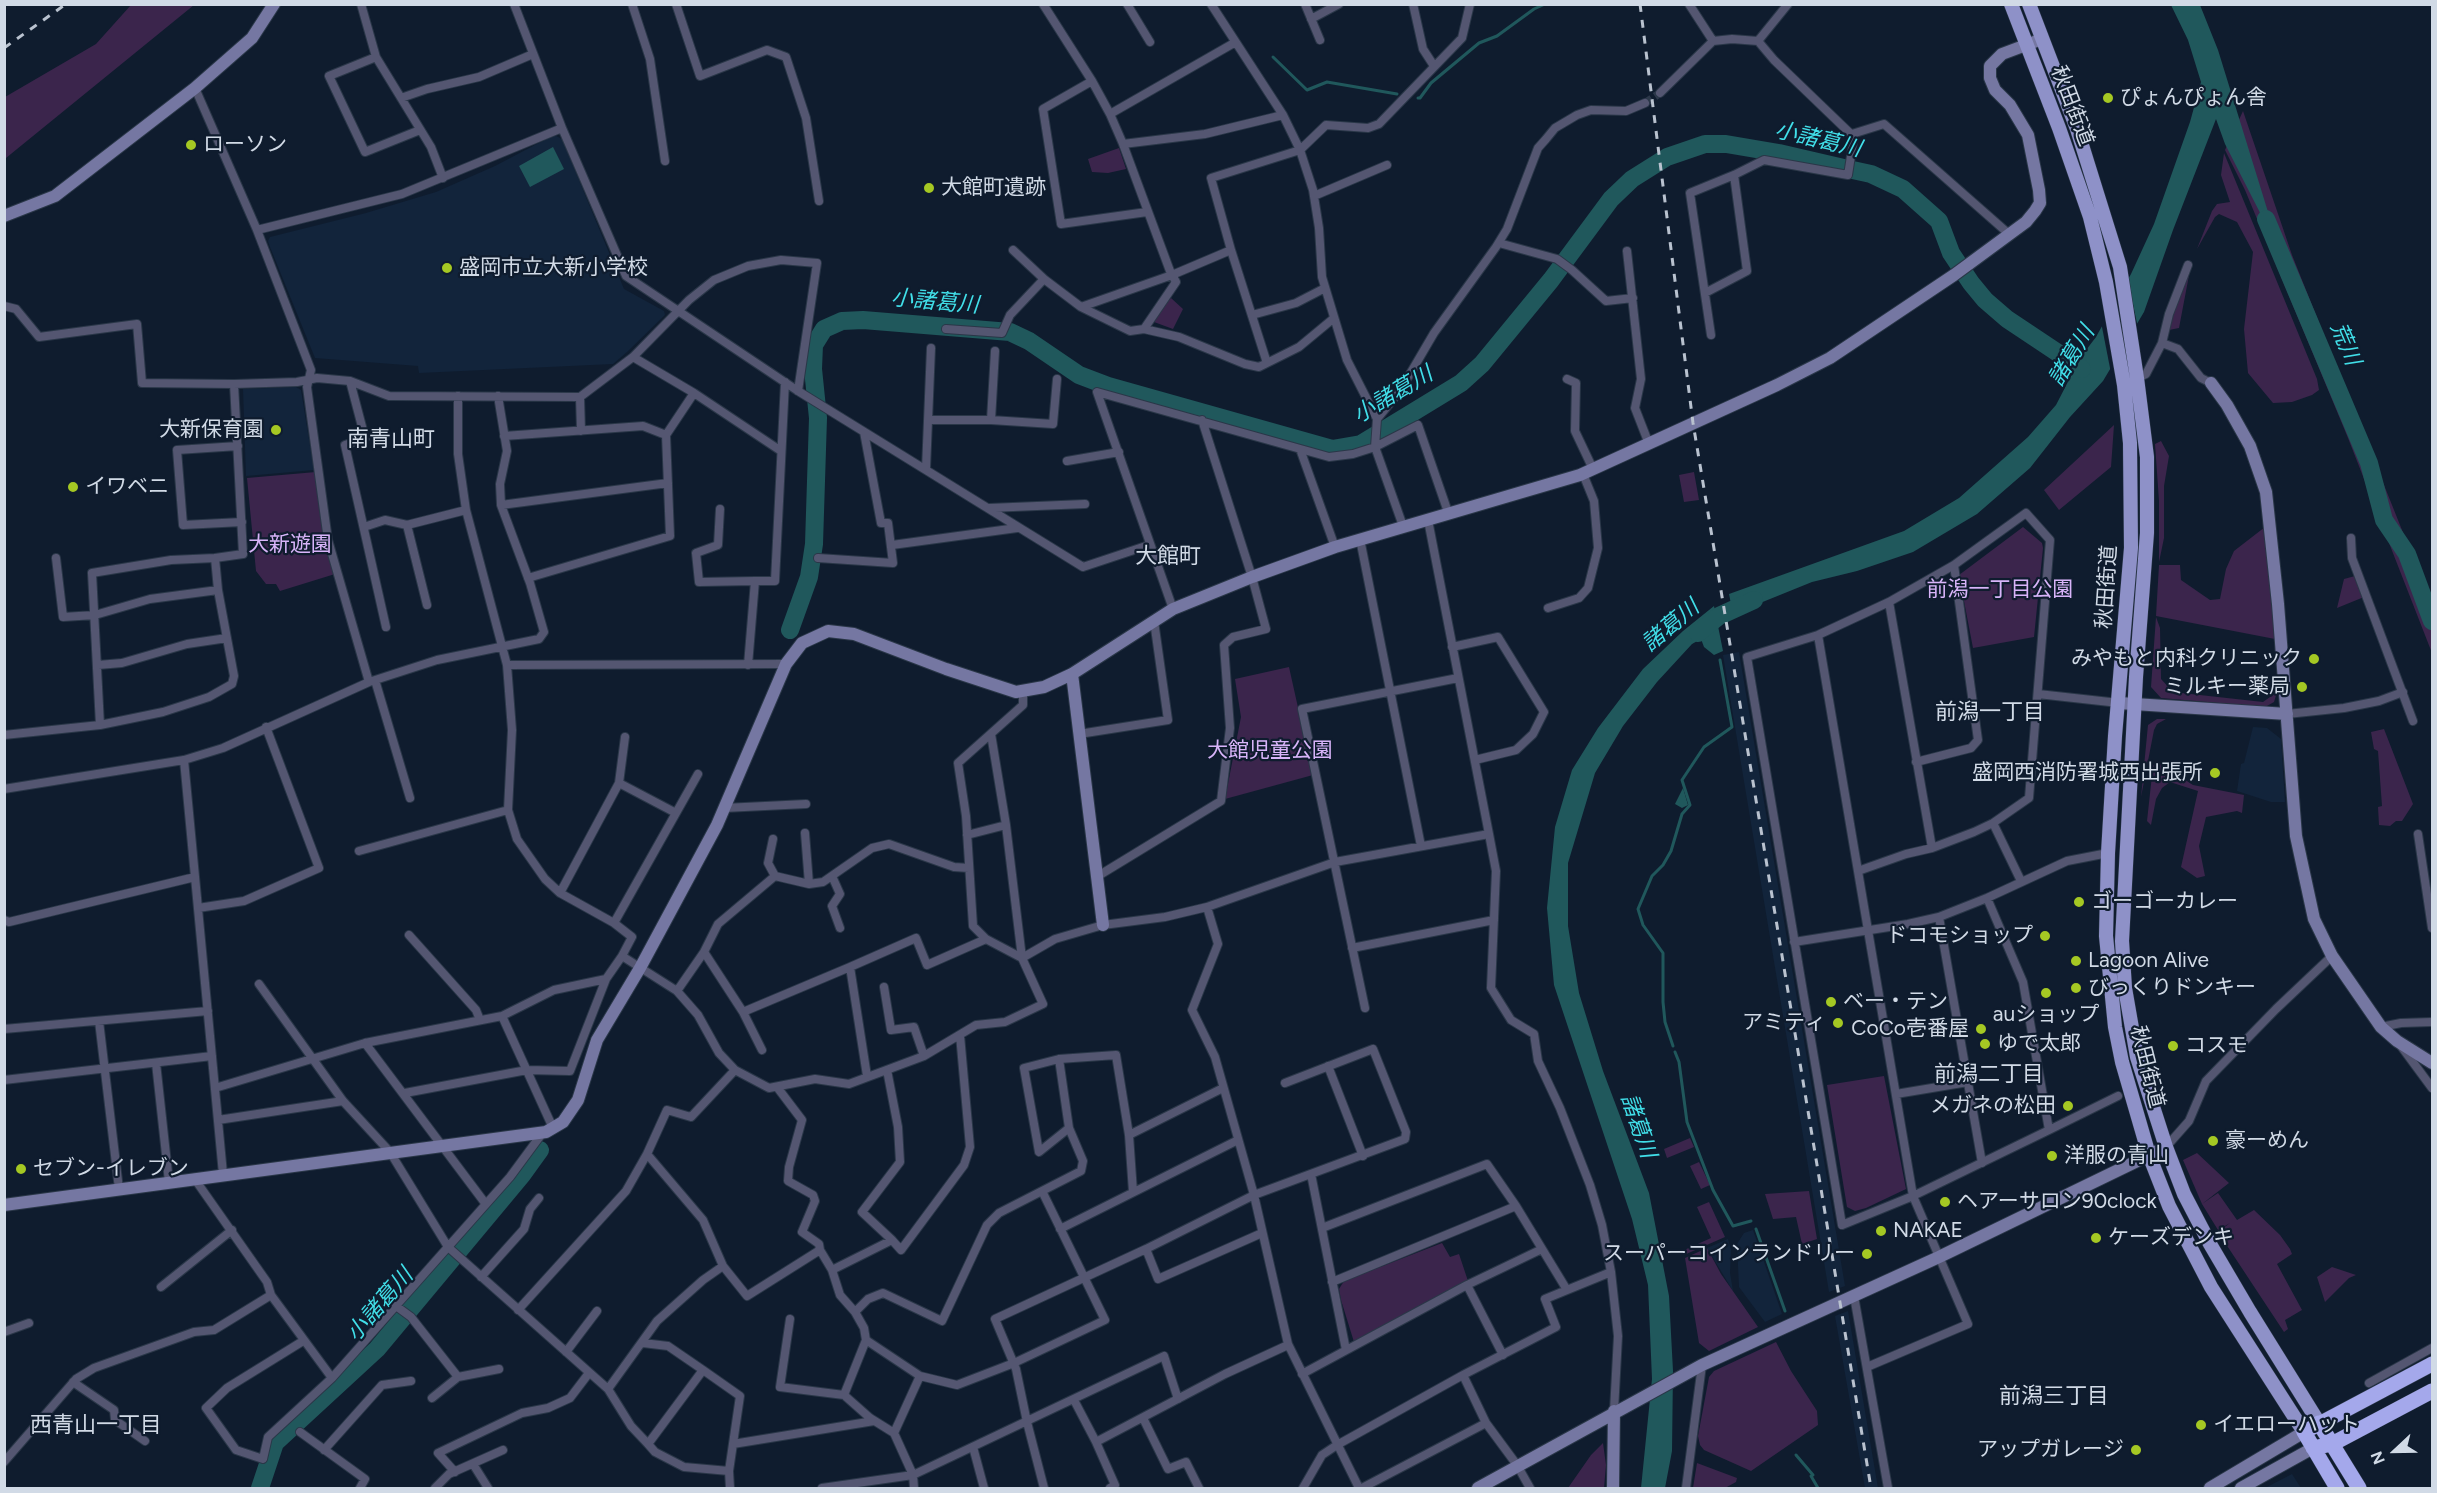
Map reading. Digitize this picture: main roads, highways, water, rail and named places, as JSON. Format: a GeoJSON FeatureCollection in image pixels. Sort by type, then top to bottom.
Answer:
{"type":"FeatureCollection","features":[{"type":"Feature","properties":{"kind":"highway"},"geometry":{"type":"LineString","coordinates":[[2337,1488],[2304,1432],[2433,1364]]}},
{"type":"Feature","properties":{"kind":"highway"},"geometry":{"type":"LineString","coordinates":[[2313,1448],[2332,1444],[2433,1391]]}},
{"type":"Feature","properties":{"kind":"highway"},"geometry":{"type":"LineString","coordinates":[[2319,1423],[2359,1488]]}},
{"type":"Feature","properties":{"kind":"main road","name":"秋田街道"},"geometry":{"type":"LineString","coordinates":[[2011,4],[2090,217],[2106,282],[2124,385],[2130,443],[2131,548],[2108,853],[2106,936],[2115,1027],[2122,1062],[2149,1155],[2169,1206],[2211,1287],[2304,1432]]}},
{"type":"Feature","properties":{"kind":"main road","name":"秋田街道"},"geometry":{"type":"LineString","coordinates":[[2029,4],[2077,129],[2120,267],[2147,458],[2147,533],[2122,941],[2124,976],[2137,1057],[2184,1194],[2210,1244],[2319,1423]]}},
{"type":"Feature","properties":{"kind":"water"},"geometry":{"type":"Polygon","coordinates":[[[2171,5],[2200,5],[2218,50],[2281,254],[2225,144],[2216,119],[2144,312],[2103,381],[2070,417],[2030,468],[1977,514],[1913,552],[1857,571],[1812,582],[1733,614],[1729,594],[1904,531],[1959,498],[2028,437],[2056,405],[2072,374],[2058,363],[2065,351],[2080,358],[2096,337],[2131,274],[2154,224],[2190,122],[2201,82],[2188,40],[2171,5]]]}},
{"type":"Feature","properties":{"kind":"water"},"geometry":{"type":"Polygon","coordinates":[[[553,147],[564,169],[530,187],[519,166],[553,147]]]}},
{"type":"Feature","properties":{"kind":"water"},"geometry":{"type":"Polygon","coordinates":[[[1714,606],[1723,651],[1714,655],[1704,647],[1701,639],[1692,644],[1657,682],[1623,726],[1595,773],[1568,863],[1568,926],[1579,993],[1603,1071],[1649,1193],[1669,1296],[1673,1371],[1672,1451],[1665,1488],[1641,1488],[1652,1379],[1648,1285],[1632,1219],[1554,985],[1547,908],[1555,827],[1572,770],[1598,728],[1643,669],[1683,631],[1714,606]]]}},
{"type":"Feature","properties":{"kind":"water"},"geometry":{"type":"Polygon","coordinates":[[[1683,788],[1688,805],[1682,808],[1675,804],[1683,788]]]}},
{"type":"Feature","properties":{"kind":"waterway"},"geometry":{"type":"LineString","coordinates":[[1418,98],[1431,83],[1479,43],[1497,36],[1534,9],[1545,4]]}},
{"type":"Feature","properties":{"kind":"waterway"},"geometry":{"type":"LineString","coordinates":[[1273,57],[1307,90],[1327,82],[1397,94]]}},
{"type":"Feature","properties":{"kind":"waterway","name":"小諸葛川"},"geometry":{"type":"LineString","coordinates":[[790,630],[809,577],[814,544],[818,418],[813,369],[814,345],[824,329],[842,321],[863,320],[1010,332],[1029,341],[1079,375],[1108,386],[1332,449],[1361,444],[1461,383],[1482,364],[1551,280],[1611,199],[1632,179],[1667,157],[1705,144],[1726,144],[1779,153],[1871,174],[1903,189],[1939,221],[1951,253],[1985,300],[2007,319],[2082,369]]}},
{"type":"Feature","properties":{"kind":"waterway","name":"荒川"},"geometry":{"type":"LineString","coordinates":[[2266,219],[2369,463],[2384,520],[2407,554],[2432,621]]}},
{"type":"Feature","properties":{"kind":"waterway","name":"諸葛川"},"geometry":{"type":"LineString","coordinates":[[1698,633],[1719,616],[1754,600]]}},
{"type":"Feature","properties":{"kind":"waterway"},"geometry":{"type":"LineString","coordinates":[[1673,1046],[1665,1022],[1663,953],[1643,925],[1638,909],[1652,876],[1663,865],[1671,851],[1682,814],[1690,805],[1682,780],[1704,747],[1732,727],[1720,660]]}},
{"type":"Feature","properties":{"kind":"waterway"},"geometry":{"type":"LineString","coordinates":[[1675,1052],[1679,1062],[1687,1122],[1713,1190],[1733,1226],[1751,1221]]}},
{"type":"Feature","properties":{"kind":"waterway","name":"小諸葛川"},"geometry":{"type":"LineString","coordinates":[[260,1488],[275,1443],[377,1349],[522,1175],[540,1150]]}},
{"type":"Feature","properties":{"kind":"waterway"},"geometry":{"type":"LineString","coordinates":[[1756,1229],[1785,1311]]}},
{"type":"Feature","properties":{"kind":"waterway"},"geometry":{"type":"LineString","coordinates":[[1796,1455],[1813,1475],[1811,1476],[1818,1488]]}},
{"type":"Feature","properties":{"kind":"tunnel"},"geometry":{"type":"LineString","coordinates":[[1645,103],[1660,93]]}},
{"type":"Feature","properties":{"kind":"railway"},"geometry":{"type":"LineString","coordinates":[[4,48],[66,4]]}},
{"type":"Feature","properties":{"kind":"railway"},"geometry":{"type":"LineString","coordinates":[[1640,4],[1693,423],[1871,1488]]}},
{"type":"Feature","properties":{"kind":"place","name":"ぴょんぴょん舎"},"geometry":{"type":"Point","coordinates":[2108,98]}},
{"type":"Feature","properties":{"kind":"place","name":"ローソン"},"geometry":{"type":"Point","coordinates":[191,145]}},
{"type":"Feature","properties":{"kind":"place","name":"大館町遺跡"},"geometry":{"type":"Point","coordinates":[929,188]}},
{"type":"Feature","properties":{"kind":"place","name":"盛岡市立大新小学校"},"geometry":{"type":"Point","coordinates":[447,268]}},
{"type":"Feature","properties":{"kind":"place","name":"大新保育園"},"geometry":{"type":"Point","coordinates":[276,430]}},
{"type":"Feature","properties":{"kind":"place","name":"イワベニ"},"geometry":{"type":"Point","coordinates":[73,487]}},
{"type":"Feature","properties":{"kind":"place","name":"みやもと内科クリニック"},"geometry":{"type":"Point","coordinates":[2314,659]}},
{"type":"Feature","properties":{"kind":"place","name":"ミルキー薬局"},"geometry":{"type":"Point","coordinates":[2302,687]}},
{"type":"Feature","properties":{"kind":"place","name":"盛岡西消防署城西出張所"},"geometry":{"type":"Point","coordinates":[2215,773]}},
{"type":"Feature","properties":{"kind":"place","name":"ゴーゴーカレー"},"geometry":{"type":"Point","coordinates":[2079,902]}},
{"type":"Feature","properties":{"kind":"place","name":"ドコモショップ"},"geometry":{"type":"Point","coordinates":[2045,936]}},
{"type":"Feature","properties":{"kind":"place","name":"Lagoon Alive"},"geometry":{"type":"Point","coordinates":[2076,961]}},
{"type":"Feature","properties":{"kind":"place","name":"びっくりドンキー"},"geometry":{"type":"Point","coordinates":[2076,988]}},
{"type":"Feature","properties":{"kind":"place","name":"auショップ"},"geometry":{"type":"Point","coordinates":[2046,993]}},
{"type":"Feature","properties":{"kind":"place","name":"ベー・テン"},"geometry":{"type":"Point","coordinates":[1831,1002]}},
{"type":"Feature","properties":{"kind":"place","name":"アミティ"},"geometry":{"type":"Point","coordinates":[1838,1023]}},
{"type":"Feature","properties":{"kind":"place","name":"CoCo壱番屋"},"geometry":{"type":"Point","coordinates":[1981,1029]}},
{"type":"Feature","properties":{"kind":"place","name":"ゆで太郎"},"geometry":{"type":"Point","coordinates":[1985,1044]}},
{"type":"Feature","properties":{"kind":"place","name":"コスモ"},"geometry":{"type":"Point","coordinates":[2173,1046]}},
{"type":"Feature","properties":{"kind":"place","name":"メガネの松田"},"geometry":{"type":"Point","coordinates":[2068,1106]}},
{"type":"Feature","properties":{"kind":"place","name":"豪ーめん"},"geometry":{"type":"Point","coordinates":[2213,1141]}},
{"type":"Feature","properties":{"kind":"place","name":"洋服の青山"},"geometry":{"type":"Point","coordinates":[2052,1156]}},
{"type":"Feature","properties":{"kind":"place","name":"セブン-イレブン"},"geometry":{"type":"Point","coordinates":[21,1169]}},
{"type":"Feature","properties":{"kind":"place","name":"ヘアーサロン90clock"},"geometry":{"type":"Point","coordinates":[1945,1202]}},
{"type":"Feature","properties":{"kind":"place","name":"NAKAE"},"geometry":{"type":"Point","coordinates":[1881,1231]}},
{"type":"Feature","properties":{"kind":"place","name":"ケーズデンキ"},"geometry":{"type":"Point","coordinates":[2096,1238]}},
{"type":"Feature","properties":{"kind":"place","name":"スーパーコインランドリー"},"geometry":{"type":"Point","coordinates":[1867,1254]}},
{"type":"Feature","properties":{"kind":"place","name":"イエローハット"},"geometry":{"type":"Point","coordinates":[2201,1425]}},
{"type":"Feature","properties":{"kind":"place","name":"アップガレージ"},"geometry":{"type":"Point","coordinates":[2136,1450]}},
{"type":"Feature","properties":{"kind":"district","name":"南青山町"},"geometry":{"type":"Point","coordinates":[391,440]}},
{"type":"Feature","properties":{"kind":"district","name":"大館町"},"geometry":{"type":"Point","coordinates":[1168,557]}},
{"type":"Feature","properties":{"kind":"district","name":"前潟一丁目"},"geometry":{"type":"Point","coordinates":[1990,713]}},
{"type":"Feature","properties":{"kind":"district","name":"前潟二丁目"},"geometry":{"type":"Point","coordinates":[1989,1075]}},
{"type":"Feature","properties":{"kind":"district","name":"前潟三丁目"},"geometry":{"type":"Point","coordinates":[2054,1397]}},
{"type":"Feature","properties":{"kind":"district","name":"西青山一丁目"},"geometry":{"type":"Point","coordinates":[96,1426]}},
{"type":"Feature","properties":{"kind":"park label","name":"大新遊園"},"geometry":{"type":"Point","coordinates":[290,545]}},
{"type":"Feature","properties":{"kind":"park label","name":"前潟一丁目公園"},"geometry":{"type":"Point","coordinates":[2000,590]}},
{"type":"Feature","properties":{"kind":"park label","name":"大館児童公園"},"geometry":{"type":"Point","coordinates":[1270,751]}}]}
